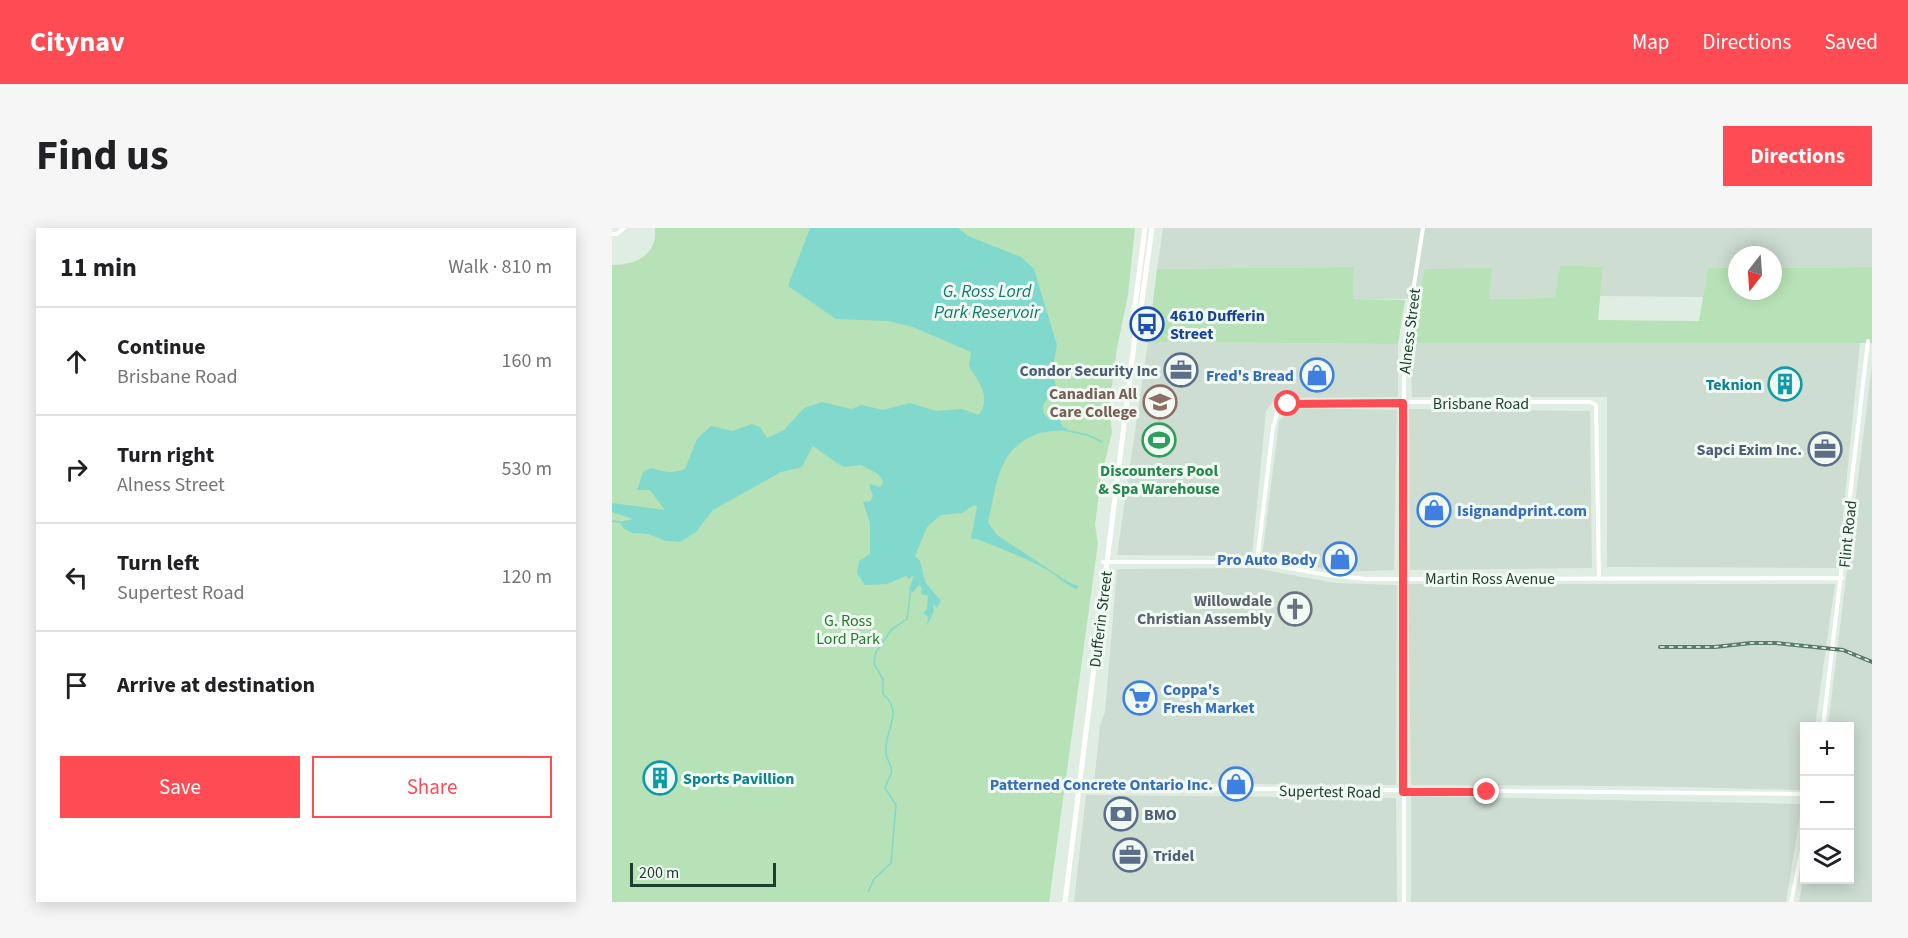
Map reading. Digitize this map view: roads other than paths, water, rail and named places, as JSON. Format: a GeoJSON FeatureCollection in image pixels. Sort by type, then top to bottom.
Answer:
{"type":"FeatureCollection","features":[{"type":"Feature","properties":{"kind":"main road","name":"Dufferin Street"},"geometry":{"type":"LineString","coordinates":[[1135,336],[1133,321],[1145,228]]}},
{"type":"Feature","properties":{"kind":"main road","name":"Dufferin Street"},"geometry":{"type":"LineString","coordinates":[[1065,902],[1105,562],[1152,228]]}},
{"type":"Feature","properties":{"kind":"street"},"geometry":{"type":"LineString","coordinates":[[612,234],[617,234],[624,228]]}},
{"type":"Feature","properties":{"kind":"street","name":"Alness Street"},"geometry":{"type":"LineString","coordinates":[[1404,902],[1404,348],[1423,228]]}},
{"type":"Feature","properties":{"kind":"street","name":"Flint Road"},"geometry":{"type":"LineString","coordinates":[[1824,722],[1868,341]]}},
{"type":"Feature","properties":{"kind":"street","name":"Brisbane Road"},"geometry":{"type":"LineString","coordinates":[[1257,562],[1273,427],[1279,407],[1295,403],[1590,402],[1596,405],[1599,577]]}},
{"type":"Feature","properties":{"kind":"street","name":"Martin Ross Avenue"},"geometry":{"type":"LineString","coordinates":[[1105,562],[1257,562],[1345,577],[1842,578]]}},
{"type":"Feature","properties":{"kind":"street","name":"Supertest Road"},"geometry":{"type":"LineString","coordinates":[[1071,787],[1403,792],[1800,794]]}},
{"type":"Feature","properties":{"kind":"street"},"geometry":{"type":"LineString","coordinates":[[1791,902],[1800,859]]}},
{"type":"Feature","properties":{"kind":"water","name":"G. Ross Lord Park Reservoir"},"geometry":{"type":"Polygon","coordinates":[[[810,228],[958,228],[968,236],[1021,257],[1034,269],[1057,345],[1052,372],[1056,386],[1043,405],[1044,414],[1050,420],[1060,420],[1063,427],[1068,429],[1037,434],[1014,449],[1001,470],[988,522],[997,535],[1068,582],[1078,586],[1077,589],[1034,563],[977,539],[971,539],[977,507],[974,505],[962,513],[941,515],[927,527],[915,556],[920,561],[925,582],[941,601],[937,608],[933,604],[934,611],[927,626],[928,617],[923,613],[927,609],[928,596],[921,594],[922,588],[919,585],[913,592],[909,590],[914,575],[909,579],[906,576],[887,584],[865,585],[857,573],[859,561],[870,554],[870,523],[863,502],[870,501],[873,496],[869,484],[881,487],[883,481],[878,474],[861,465],[845,467],[838,464],[813,446],[802,467],[781,472],[713,510],[696,532],[680,542],[666,541],[648,534],[632,533],[623,528],[620,522],[633,519],[612,512],[612,503],[665,510],[650,490],[637,490],[643,472],[651,468],[668,472],[685,469],[697,439],[711,426],[733,431],[752,424],[760,427],[767,438],[784,430],[804,408],[822,402],[851,409],[862,405],[883,410],[910,403],[936,411],[962,409],[979,415],[983,408],[984,395],[969,366],[971,352],[913,327],[888,321],[836,319],[788,286],[810,228]]]}},
{"type":"Feature","properties":{"kind":"waterway"},"geometry":{"type":"LineString","coordinates":[[1064,430],[1088,435],[1102,442]]}},
{"type":"Feature","properties":{"kind":"waterway"},"geometry":{"type":"LineString","coordinates":[[612,521],[620,522]]}},
{"type":"Feature","properties":{"kind":"waterway"},"geometry":{"type":"LineString","coordinates":[[868,892],[874,879],[891,863],[896,805],[885,788],[892,771],[886,752],[893,715],[892,708],[883,694],[883,679],[874,664],[876,652],[892,629],[907,619],[911,589]]}},
{"type":"Feature","properties":{"kind":"railway"},"geometry":{"type":"LineString","coordinates":[[1660,647],[1715,647],[1776,643],[1843,650],[1872,662]]}},
{"type":"Feature","properties":{"kind":"place","name":"4610 Dufferin Street"},"geometry":{"type":"Point","coordinates":[1147,324]}},
{"type":"Feature","properties":{"kind":"place","name":"Condor Security Inc"},"geometry":{"type":"Point","coordinates":[1181,370]}},
{"type":"Feature","properties":{"kind":"place","name":"Fred's Bread"},"geometry":{"type":"Point","coordinates":[1317,375]}},
{"type":"Feature","properties":{"kind":"place","name":"Teknion"},"geometry":{"type":"Point","coordinates":[1785,384]}},
{"type":"Feature","properties":{"kind":"place","name":"Canadian All Care College"},"geometry":{"type":"Point","coordinates":[1160,402]}},
{"type":"Feature","properties":{"kind":"place","name":"Discounters Pool & Spa Warehouse"},"geometry":{"type":"Point","coordinates":[1159,440]}},
{"type":"Feature","properties":{"kind":"place","name":"Sapci Exim Inc."},"geometry":{"type":"Point","coordinates":[1825,449]}},
{"type":"Feature","properties":{"kind":"place","name":"Isignandprint.com"},"geometry":{"type":"Point","coordinates":[1434,510]}},
{"type":"Feature","properties":{"kind":"place","name":"Pro Auto Body"},"geometry":{"type":"Point","coordinates":[1340,559]}},
{"type":"Feature","properties":{"kind":"place","name":"Willowdale Christian Assembly"},"geometry":{"type":"Point","coordinates":[1295,609]}},
{"type":"Feature","properties":{"kind":"place","name":"Coppa's Fresh Market"},"geometry":{"type":"Point","coordinates":[1140,698]}},
{"type":"Feature","properties":{"kind":"place","name":"Sports Pavillion"},"geometry":{"type":"Point","coordinates":[660,778]}},
{"type":"Feature","properties":{"kind":"place","name":"Patterned Concrete Ontario Inc."},"geometry":{"type":"Point","coordinates":[1236,784]}},
{"type":"Feature","properties":{"kind":"place","name":"BMO"},"geometry":{"type":"Point","coordinates":[1121,814]}},
{"type":"Feature","properties":{"kind":"place","name":"Tridel"},"geometry":{"type":"Point","coordinates":[1130,855]}},
{"type":"Feature","properties":{"kind":"park label","name":"G. Ross Lord Park"},"geometry":{"type":"Point","coordinates":[848,629]}}]}
